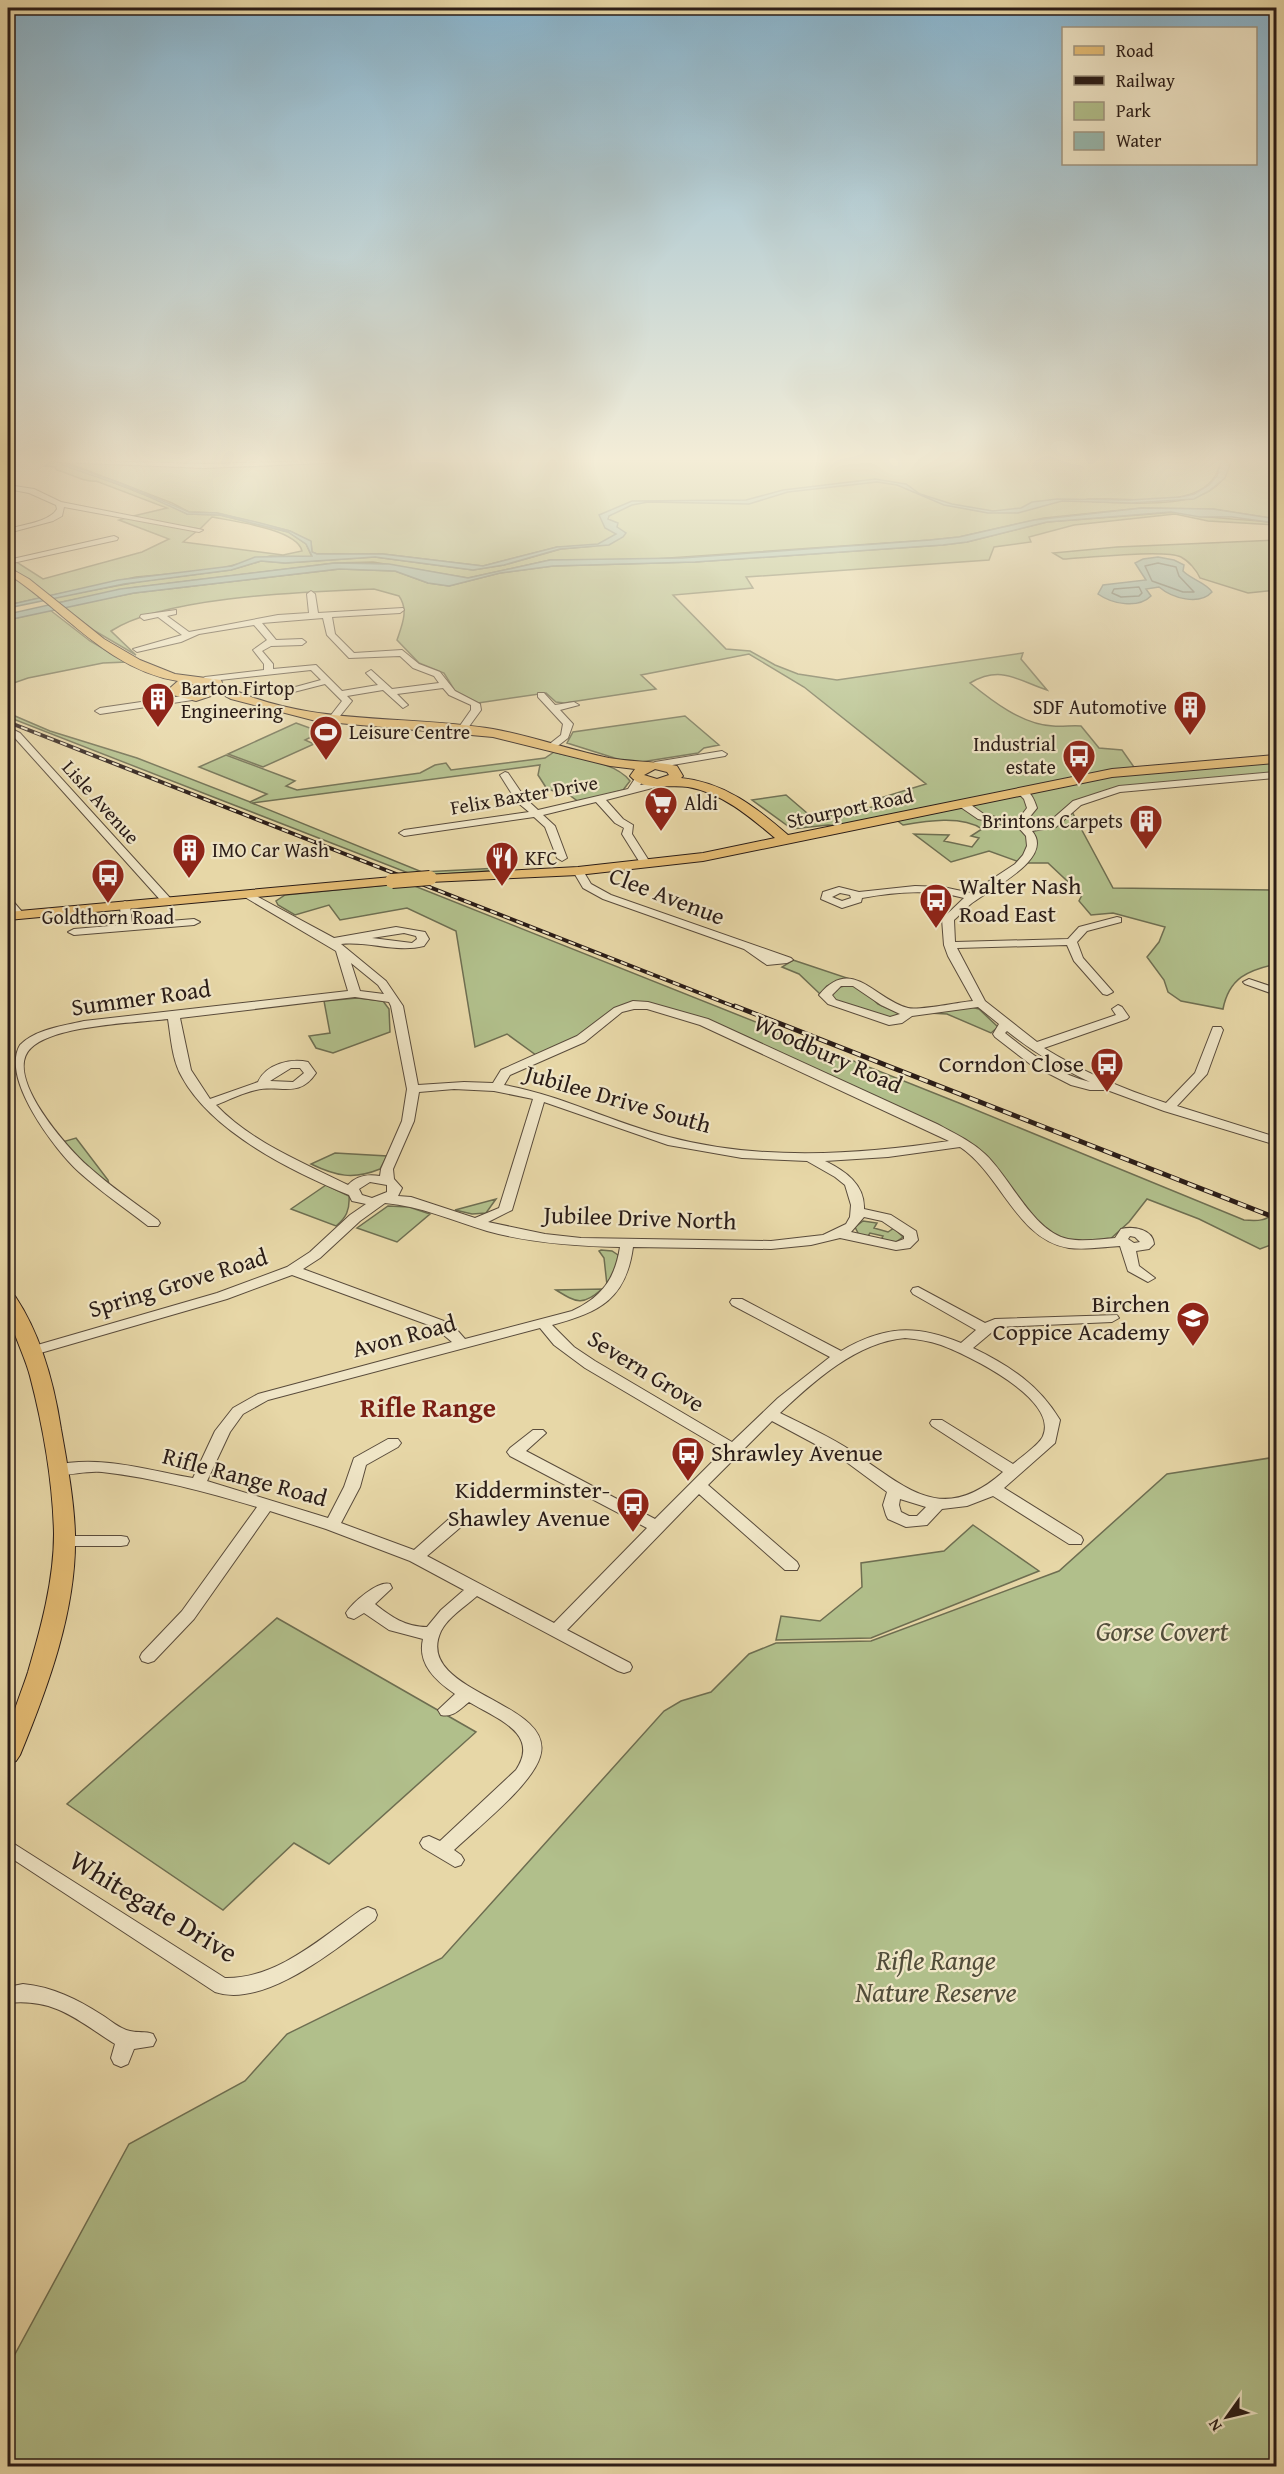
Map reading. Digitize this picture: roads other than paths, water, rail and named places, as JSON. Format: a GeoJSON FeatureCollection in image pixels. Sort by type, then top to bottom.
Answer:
{"type":"FeatureCollection","features":[{"type":"Feature","properties":{"kind":"main road"},"geometry":{"type":"LineString","coordinates":[[16,575],[107,644],[166,675],[199,680],[219,686],[235,696]]}},
{"type":"Feature","properties":{"kind":"main road"},"geometry":{"type":"LineString","coordinates":[[166,675],[180,694],[235,696],[284,710],[333,719],[462,729],[552,746],[669,776],[705,787],[742,803],[786,842]]}},
{"type":"Feature","properties":{"kind":"main road"},"geometry":{"type":"LineString","coordinates":[[176,688],[199,680]]}},
{"type":"Feature","properties":{"kind":"main road"},"geometry":{"type":"LineString","coordinates":[[200,696],[216,692],[219,686]]}},
{"type":"Feature","properties":{"kind":"main road","name":"Stourport Road"},"geometry":{"type":"LineString","coordinates":[[271,892],[430,878],[566,861],[646,864],[786,842],[1020,791],[1136,770],[1276,759]]}},
{"type":"Feature","properties":{"kind":"main road"},"geometry":{"type":"LineString","coordinates":[[644,771],[669,776]]}},
{"type":"Feature","properties":{"kind":"main road"},"geometry":{"type":"LineString","coordinates":[[768,824],[787,831],[820,834]]}},
{"type":"Feature","properties":{"kind":"main road"},"geometry":{"type":"LineString","coordinates":[[13,916],[271,892]]}},
{"type":"Feature","properties":{"kind":"main road"},"geometry":{"type":"LineString","coordinates":[[8,1300],[32,1351],[47,1407],[57,1470],[64,1541],[45,1654],[23,1721],[8,1755]]}},
{"type":"Feature","properties":{"kind":"street"},"geometry":{"type":"LineString","coordinates":[[311,594],[314,615]]}},
{"type":"Feature","properties":{"kind":"street"},"geometry":{"type":"LineString","coordinates":[[137,649],[178,640],[188,634],[256,622],[314,615],[400,610]]}},
{"type":"Feature","properties":{"kind":"street"},"geometry":{"type":"LineString","coordinates":[[144,617],[172,612]]}},
{"type":"Feature","properties":{"kind":"street"},"geometry":{"type":"LineString","coordinates":[[327,614],[331,635],[352,656],[402,653],[416,666],[437,674],[444,685],[477,706],[462,729]]}},
{"type":"Feature","properties":{"kind":"street"},"geometry":{"type":"LineString","coordinates":[[160,615],[188,634]]}},
{"type":"Feature","properties":{"kind":"street"},"geometry":{"type":"LineString","coordinates":[[256,622],[271,638],[270,643]]}},
{"type":"Feature","properties":{"kind":"street"},"geometry":{"type":"LineString","coordinates":[[269,671],[268,664],[257,650],[270,643],[302,642]]}},
{"type":"Feature","properties":{"kind":"street"},"geometry":{"type":"LineString","coordinates":[[199,680],[230,678],[311,666],[341,694],[347,704],[333,719]]}},
{"type":"Feature","properties":{"kind":"street"},"geometry":{"type":"LineString","coordinates":[[371,673],[403,705]]}},
{"type":"Feature","properties":{"kind":"street"},"geometry":{"type":"LineString","coordinates":[[219,686],[230,678]]}},
{"type":"Feature","properties":{"kind":"street"},"geometry":{"type":"LineString","coordinates":[[285,688],[328,681]]}},
{"type":"Feature","properties":{"kind":"street"},"geometry":{"type":"LineString","coordinates":[[341,694],[444,685]]}},
{"type":"Feature","properties":{"kind":"street"},"geometry":{"type":"LineString","coordinates":[[162,700],[176,688]]}},
{"type":"Feature","properties":{"kind":"street"},"geometry":{"type":"LineString","coordinates":[[542,695],[566,722],[568,729],[565,736],[552,746]]}},
{"type":"Feature","properties":{"kind":"street"},"geometry":{"type":"LineString","coordinates":[[100,711],[200,696]]}},
{"type":"Feature","properties":{"kind":"street"},"geometry":{"type":"LineString","coordinates":[[554,708],[574,705]]}},
{"type":"Feature","properties":{"kind":"street","name":"Lisle Avenue"},"geometry":{"type":"LineString","coordinates":[[8,730],[17,735],[167,901]]}},
{"type":"Feature","properties":{"kind":"street"},"geometry":{"type":"LineString","coordinates":[[631,791],[644,771],[688,759],[722,754]]}},
{"type":"Feature","properties":{"kind":"street","name":"Felix Baxter Drive"},"geometry":{"type":"LineString","coordinates":[[404,833],[425,835],[600,800],[669,776],[677,763],[688,759]]}},
{"type":"Feature","properties":{"kind":"street"},"geometry":{"type":"LineString","coordinates":[[505,775],[506,786],[550,826],[566,861]]}},
{"type":"Feature","properties":{"kind":"street"},"geometry":{"type":"LineString","coordinates":[[963,804],[982,817],[1024,827],[1052,825],[1077,803],[1119,789],[1276,775]]}},
{"type":"Feature","properties":{"kind":"street"},"geometry":{"type":"LineString","coordinates":[[998,820],[1031,811],[1032,803],[1020,791]]}},
{"type":"Feature","properties":{"kind":"street"},"geometry":{"type":"LineString","coordinates":[[600,800],[619,821],[629,827],[627,834],[646,864]]}},
{"type":"Feature","properties":{"kind":"street"},"geometry":{"type":"LineString","coordinates":[[1026,814],[1024,827],[1032,847],[1022,863],[972,897],[948,919],[950,945],[980,1003],[1035,1047],[1107,1086],[1168,1108],[1276,1141]]}},
{"type":"Feature","properties":{"kind":"street","name":"Clee Avenue"},"geometry":{"type":"LineString","coordinates":[[566,861],[586,886],[607,897],[749,948]]}},
{"type":"Feature","properties":{"kind":"street"},"geometry":{"type":"LineString","coordinates":[[857,896],[914,886],[972,897]]}},
{"type":"Feature","properties":{"kind":"street"},"geometry":{"type":"LineString","coordinates":[[270,908],[271,892]]}},
{"type":"Feature","properties":{"kind":"street"},"geometry":{"type":"LineString","coordinates":[[173,1014],[187,1076],[209,1103],[261,1146],[326,1178],[357,1188],[367,1202],[387,1188],[408,1121],[412,1089],[397,1006],[382,983],[337,946],[247,894]]}},
{"type":"Feature","properties":{"kind":"street"},"geometry":{"type":"LineString","coordinates":[[8,902],[13,916]]}},
{"type":"Feature","properties":{"kind":"street"},"geometry":{"type":"LineString","coordinates":[[125,904],[127,928]]}},
{"type":"Feature","properties":{"kind":"street"},"geometry":{"type":"LineString","coordinates":[[950,945],[1071,942],[1083,929],[1117,920]]}},
{"type":"Feature","properties":{"kind":"street"},"geometry":{"type":"LineString","coordinates":[[74,933],[194,922]]}},
{"type":"Feature","properties":{"kind":"street"},"geometry":{"type":"LineString","coordinates":[[337,946],[355,939],[396,929],[408,929],[421,934],[423,939],[420,944],[412,946],[355,939]]}},
{"type":"Feature","properties":{"kind":"street"},"geometry":{"type":"LineString","coordinates":[[1071,942],[1078,959],[1107,993]]}},
{"type":"Feature","properties":{"kind":"street"},"geometry":{"type":"LineString","coordinates":[[337,946],[355,994]]}},
{"type":"Feature","properties":{"kind":"street"},"geometry":{"type":"LineString","coordinates":[[909,1013],[885,1004],[855,982],[838,983],[825,995],[832,1002],[883,1020],[898,1020],[909,1013],[980,1003]]}},
{"type":"Feature","properties":{"kind":"street"},"geometry":{"type":"LineString","coordinates":[[1250,982],[1276,992]]}},
{"type":"Feature","properties":{"kind":"street","name":"Summer Road"},"geometry":{"type":"LineString","coordinates":[[153,1223],[83,1168],[48,1131],[21,1085],[18,1061],[20,1053],[27,1046],[59,1031],[84,1025],[355,994],[392,999]]}},
{"type":"Feature","properties":{"kind":"street","name":"Woodbury Road"},"geometry":{"type":"LineString","coordinates":[[497,1087],[505,1073],[581,1039],[618,1010],[633,1005],[648,1006],[704,1022],[933,1126],[962,1143],[992,1169],[1021,1206],[1050,1237],[1064,1243],[1125,1244],[1133,1268],[1148,1278]]}},
{"type":"Feature","properties":{"kind":"street"},"geometry":{"type":"LineString","coordinates":[[1035,1047],[1123,1017],[1118,1009]]}},
{"type":"Feature","properties":{"kind":"street"},"geometry":{"type":"LineString","coordinates":[[1005,1025],[999,1034],[1021,1052],[1052,1071],[1086,1087],[1107,1086]]}},
{"type":"Feature","properties":{"kind":"street"},"geometry":{"type":"LineString","coordinates":[[1168,1108],[1201,1074],[1216,1030]]}},
{"type":"Feature","properties":{"kind":"street"},"geometry":{"type":"LineString","coordinates":[[209,1103],[263,1085]]}},
{"type":"Feature","properties":{"kind":"street","name":"Jubilee Drive South"},"geometry":{"type":"LineString","coordinates":[[412,1089],[474,1085],[497,1087],[539,1098],[668,1141],[714,1150],[811,1158],[855,1157],[962,1143]]}},
{"type":"Feature","properties":{"kind":"street"},"geometry":{"type":"LineString","coordinates":[[505,1210],[539,1098]]}},
{"type":"Feature","properties":{"kind":"street"},"geometry":{"type":"LineString","coordinates":[[920,1150],[930,1144],[933,1126]]}},
{"type":"Feature","properties":{"kind":"street"},"geometry":{"type":"LineString","coordinates":[[847,1179],[847,1166],[855,1157]]}},
{"type":"Feature","properties":{"kind":"street"},"geometry":{"type":"LineString","coordinates":[[811,1158],[847,1179],[856,1194],[859,1212],[853,1225],[840,1234]]}},
{"type":"Feature","properties":{"kind":"street"},"geometry":{"type":"LineString","coordinates":[[357,1188],[375,1177],[387,1188]]}},
{"type":"Feature","properties":{"kind":"street"},"geometry":{"type":"LineString","coordinates":[[356,1218],[357,1188]]}},
{"type":"Feature","properties":{"kind":"street","name":"Jubilee Drive North"},"geometry":{"type":"LineString","coordinates":[[387,1188],[406,1200],[476,1222],[521,1234],[580,1242],[771,1245],[801,1243],[840,1234],[896,1246],[905,1245],[911,1240],[911,1234],[886,1218],[859,1212]]}},
{"type":"Feature","properties":{"kind":"street","name":"Spring Grove Road"},"geometry":{"type":"LineString","coordinates":[[32,1351],[222,1296],[292,1270],[315,1255],[387,1188]]}},
{"type":"Feature","properties":{"kind":"street"},"geometry":{"type":"LineString","coordinates":[[476,1222],[505,1210]]}},
{"type":"Feature","properties":{"kind":"street"},"geometry":{"type":"LineString","coordinates":[[505,1210],[521,1234]]}},
{"type":"Feature","properties":{"kind":"street","name":"Avon Road"},"geometry":{"type":"LineString","coordinates":[[198,1484],[223,1431],[238,1411],[257,1400],[543,1323],[597,1306],[615,1286],[621,1272],[627,1244]]}},
{"type":"Feature","properties":{"kind":"street"},"geometry":{"type":"LineString","coordinates":[[292,1270],[439,1324],[453,1334],[460,1344]]}},
{"type":"Feature","properties":{"kind":"street"},"geometry":{"type":"LineString","coordinates":[[918,1291],[985,1329]]}},
{"type":"Feature","properties":{"kind":"street"},"geometry":{"type":"LineString","coordinates":[[737,1302],[841,1357]]}},
{"type":"Feature","properties":{"kind":"street"},"geometry":{"type":"LineString","coordinates":[[966,1348],[985,1329],[995,1323],[1112,1318]]}},
{"type":"Feature","properties":{"kind":"street","name":"Severn Grove"},"geometry":{"type":"LineString","coordinates":[[543,1323],[552,1336],[584,1361],[667,1413],[733,1449]]}},
{"type":"Feature","properties":{"kind":"street"},"geometry":{"type":"LineString","coordinates":[[556,1631],[733,1449],[771,1414],[841,1357],[889,1334],[918,1336],[966,1348],[1041,1400],[1053,1420],[1050,1439],[993,1489],[967,1501],[938,1504],[916,1500],[895,1491],[846,1455],[771,1414]]}},
{"type":"Feature","properties":{"kind":"street"},"geometry":{"type":"LineString","coordinates":[[937,1423],[1014,1472]]}},
{"type":"Feature","properties":{"kind":"street"},"geometry":{"type":"LineString","coordinates":[[538,1433],[515,1452],[657,1527]]}},
{"type":"Feature","properties":{"kind":"street"},"geometry":{"type":"LineString","coordinates":[[332,1525],[351,1487],[359,1462],[393,1443]]}},
{"type":"Feature","properties":{"kind":"street","name":"Rifle Range Road"},"geometry":{"type":"LineString","coordinates":[[57,1470],[83,1466],[102,1467],[198,1484],[265,1507],[332,1525],[416,1557],[624,1667]]}},
{"type":"Feature","properties":{"kind":"street"},"geometry":{"type":"LineString","coordinates":[[699,1485],[791,1566]]}},
{"type":"Feature","properties":{"kind":"street"},"geometry":{"type":"LineString","coordinates":[[993,1489],[1075,1540]]}},
{"type":"Feature","properties":{"kind":"street"},"geometry":{"type":"LineString","coordinates":[[895,1491],[891,1505],[894,1515],[906,1522],[921,1521],[938,1504]]}},
{"type":"Feature","properties":{"kind":"street"},"geometry":{"type":"LineString","coordinates":[[148,1657],[188,1615],[265,1507]]}},
{"type":"Feature","properties":{"kind":"street"},"geometry":{"type":"LineString","coordinates":[[416,1557],[456,1522]]}},
{"type":"Feature","properties":{"kind":"street"},"geometry":{"type":"LineString","coordinates":[[64,1541],[121,1541]]}},
{"type":"Feature","properties":{"kind":"street"},"geometry":{"type":"LineString","coordinates":[[384,1588],[359,1608],[387,1623],[420,1634],[432,1633]]}},
{"type":"Feature","properties":{"kind":"street"},"geometry":{"type":"LineString","coordinates":[[442,1851],[522,1775],[530,1763],[533,1751],[532,1742],[522,1726],[466,1695],[433,1662],[430,1653],[432,1633],[444,1617],[475,1589]]}},
{"type":"Feature","properties":{"kind":"street"},"geometry":{"type":"LineString","coordinates":[[447,1710],[466,1695]]}},
{"type":"Feature","properties":{"kind":"street","name":"Whitegate Drive"},"geometry":{"type":"LineString","coordinates":[[8,1847],[222,1986],[249,1986],[271,1976],[315,1952],[368,1916]]}},
{"type":"Feature","properties":{"kind":"street"},"geometry":{"type":"LineString","coordinates":[[8,1995],[23,1991],[47,1995],[131,2046]]}},
{"type":"Feature","properties":{"kind":"water"},"geometry":{"type":"Polygon","coordinates":[[[155,575],[189,575],[124,584],[8,608],[8,605],[118,580],[155,575]]]}},
{"type":"Feature","properties":{"kind":"water"},"geometry":{"type":"Polygon","coordinates":[[[232,575],[284,575],[134,593],[8,620],[8,614],[120,589],[232,575]]]}},
{"type":"Feature","properties":{"kind":"water"},"geometry":{"type":"Polygon","coordinates":[[[407,575],[454,575],[468,578],[490,575],[449,586],[428,583],[407,575]]]}},
{"type":"Feature","properties":{"kind":"water"},"geometry":{"type":"Polygon","coordinates":[[[1143,575],[1189,575],[1207,586],[1212,592],[1200,599],[1186,599],[1159,587],[1146,589],[1151,596],[1132,604],[1110,600],[1098,594],[1103,585],[1146,580],[1143,575]]]}},
{"type":"Feature","properties":{"kind":"railway"},"geometry":{"type":"LineString","coordinates":[[8,722],[738,1008]]}},
{"type":"Feature","properties":{"kind":"railway"},"geometry":{"type":"LineString","coordinates":[[735,1006],[1271,1216]]}},
{"type":"Feature","properties":{"kind":"place","name":"Barton Firtop Engineering"},"geometry":{"type":"Point","coordinates":[158,728]}},
{"type":"Feature","properties":{"kind":"place","name":"SDF Automotive"},"geometry":{"type":"Point","coordinates":[1190,736]}},
{"type":"Feature","properties":{"kind":"place","name":"Leisure Centre"},"geometry":{"type":"Point","coordinates":[326,761]}},
{"type":"Feature","properties":{"kind":"place","name":"Industrial estate"},"geometry":{"type":"Point","coordinates":[1079,785]}},
{"type":"Feature","properties":{"kind":"place","name":"Aldi"},"geometry":{"type":"Point","coordinates":[661,832]}},
{"type":"Feature","properties":{"kind":"place","name":"Brintons Carpets"},"geometry":{"type":"Point","coordinates":[1146,850]}},
{"type":"Feature","properties":{"kind":"place","name":"IMO Car Wash"},"geometry":{"type":"Point","coordinates":[189,879]}},
{"type":"Feature","properties":{"kind":"place","name":"KFC"},"geometry":{"type":"Point","coordinates":[502,887]}},
{"type":"Feature","properties":{"kind":"place","name":"Goldthorn Road"},"geometry":{"type":"Point","coordinates":[108,904]}},
{"type":"Feature","properties":{"kind":"place","name":"Walter Nash Road East"},"geometry":{"type":"Point","coordinates":[936,929]}},
{"type":"Feature","properties":{"kind":"place","name":"Corndon Close"},"geometry":{"type":"Point","coordinates":[1107,1093]}},
{"type":"Feature","properties":{"kind":"place","name":"Birchen Coppice Academy"},"geometry":{"type":"Point","coordinates":[1193,1347]}},
{"type":"Feature","properties":{"kind":"place","name":"Shrawley Avenue"},"geometry":{"type":"Point","coordinates":[688,1482]}},
{"type":"Feature","properties":{"kind":"place","name":"Kidderminster- Shawley Avenue"},"geometry":{"type":"Point","coordinates":[633,1533]}},
{"type":"Feature","properties":{"kind":"district","name":"Rifle Range"},"geometry":{"type":"Point","coordinates":[428,1408]}},
{"type":"Feature","properties":{"kind":"park label","name":"Gorse Covert"},"geometry":{"type":"Point","coordinates":[1162,1631]}},
{"type":"Feature","properties":{"kind":"park label","name":"Rifle Range Nature Reserve"},"geometry":{"type":"Point","coordinates":[936,1976]}}]}
